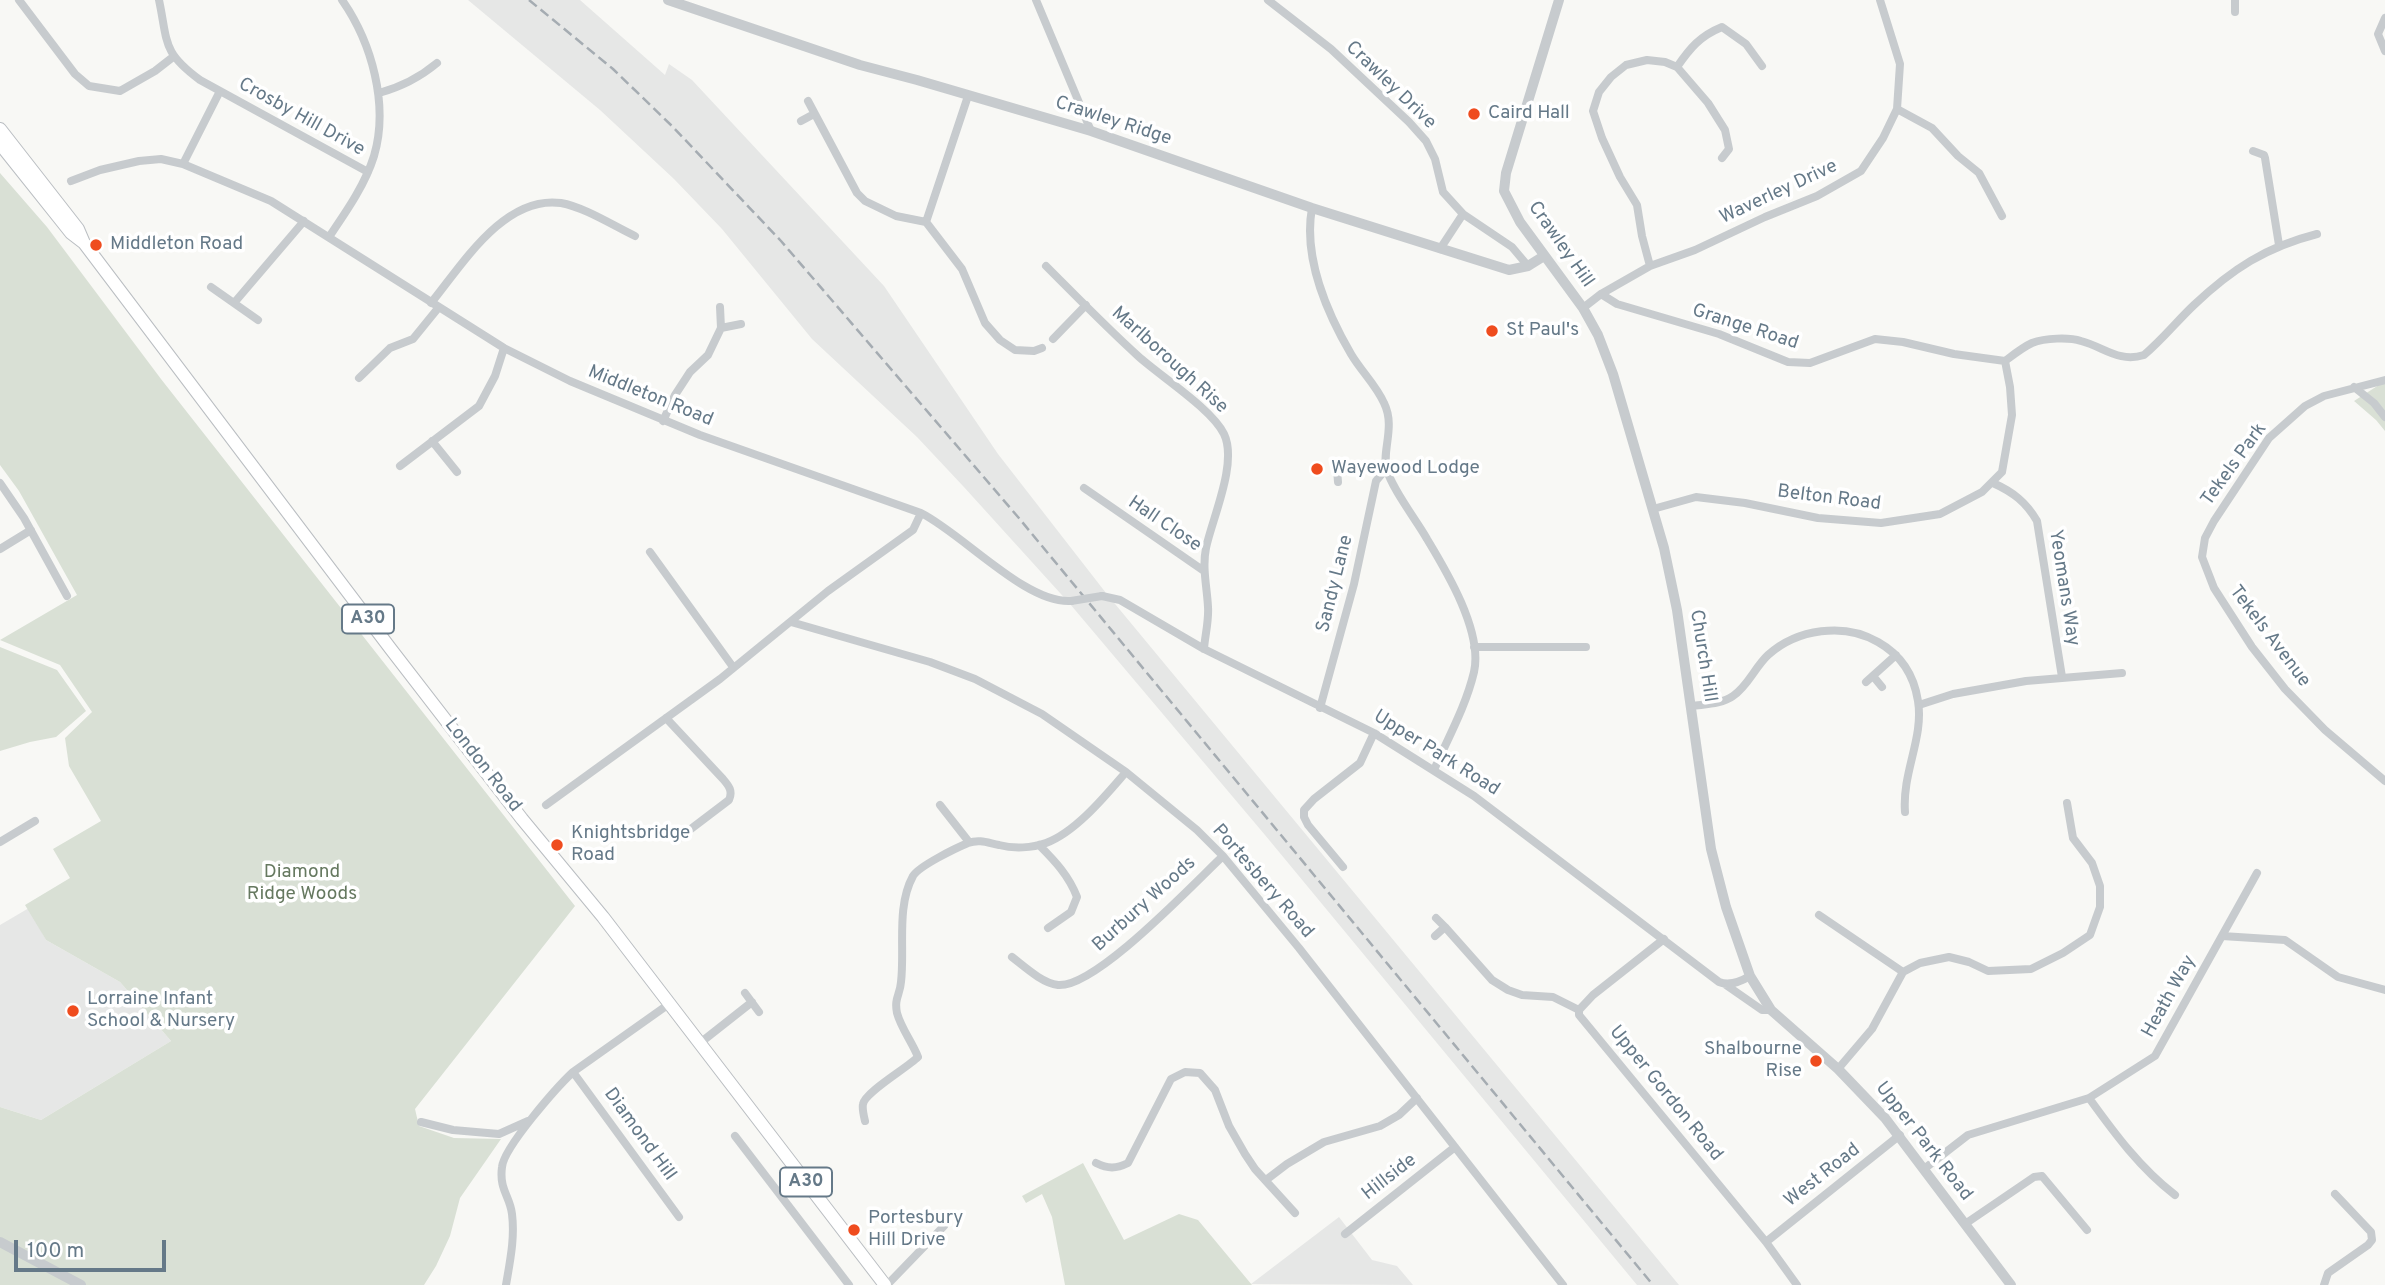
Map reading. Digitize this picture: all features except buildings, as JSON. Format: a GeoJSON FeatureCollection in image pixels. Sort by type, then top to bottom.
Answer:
{"type":"FeatureCollection","features":[{"type":"Feature","properties":{"kind":"main road","name":"London Road"},"geometry":{"type":"LineString","coordinates":[[0,129],[78,229],[84,243],[390,648],[522,819],[603,917],[886,1285]]}},
{"type":"Feature","properties":{"kind":"main road","name":"London Road"},"geometry":{"type":"LineString","coordinates":[[0,144],[71,233],[84,243]]}},
{"type":"Feature","properties":{"kind":"street"},"geometry":{"type":"LineString","coordinates":[[19,0],[75,74],[89,86],[120,91],[173,57],[166,42],[159,0]]}},
{"type":"Feature","properties":{"kind":"street","name":"Crosby Hill Drive"},"geometry":{"type":"LineString","coordinates":[[329,237],[368,172],[379,133],[379,93],[366,47],[342,0]]}},
{"type":"Feature","properties":{"kind":"street","name":"Crawley Ridge"},"geometry":{"type":"LineString","coordinates":[[668,0],[860,65],[1091,131],[1312,208],[1440,249],[1508,270],[1528,266]]}},
{"type":"Feature","properties":{"kind":"street"},"geometry":{"type":"LineString","coordinates":[[1036,0],[1091,131]]}},
{"type":"Feature","properties":{"kind":"street","name":"Crawley Drive"},"geometry":{"type":"LineString","coordinates":[[1268,0],[1331,49],[1409,121],[1426,141],[1435,159],[1443,192],[1463,214],[1512,247],[1528,266]]}},
{"type":"Feature","properties":{"kind":"street","name":"Crawley Hill"},"geometry":{"type":"LineString","coordinates":[[1559,0],[1506,173],[1504,191],[1520,222],[1583,308]]}},
{"type":"Feature","properties":{"kind":"street","name":"Waverley Drive"},"geometry":{"type":"LineString","coordinates":[[1583,308],[1601,294],[1650,266],[1695,250],[1817,195],[1861,171],[1883,138],[1897,108],[1900,64],[1880,0]]}},
{"type":"Feature","properties":{"kind":"street"},"geometry":{"type":"LineString","coordinates":[[2235,0],[2235,12]]}},
{"type":"Feature","properties":{"kind":"street"},"geometry":{"type":"LineString","coordinates":[[2385,18],[2378,34],[2385,51]]}},
{"type":"Feature","properties":{"kind":"street"},"geometry":{"type":"LineString","coordinates":[[1676,67],[1693,43],[1722,27],[1746,44],[1762,66]]}},
{"type":"Feature","properties":{"kind":"street","name":"Crosby Hill Drive"},"geometry":{"type":"LineString","coordinates":[[173,57],[200,80],[368,172]]}},
{"type":"Feature","properties":{"kind":"street"},"geometry":{"type":"LineString","coordinates":[[1650,266],[1637,205],[1620,177],[1593,111],[1600,92],[1611,77],[1626,65],[1647,60],[1665,62],[1676,67],[1708,103],[1725,130],[1729,149],[1722,158]]}},
{"type":"Feature","properties":{"kind":"street"},"geometry":{"type":"LineString","coordinates":[[379,93],[413,81],[437,64]]}},
{"type":"Feature","properties":{"kind":"street","name":"Crosby Hill Drive"},"geometry":{"type":"LineString","coordinates":[[183,164],[220,91]]}},
{"type":"Feature","properties":{"kind":"street"},"geometry":{"type":"LineString","coordinates":[[926,222],[968,96]]}},
{"type":"Feature","properties":{"kind":"street"},"geometry":{"type":"LineString","coordinates":[[808,101],[850,180],[865,201],[896,216],[926,222],[962,269],[985,323],[1000,340],[1015,350],[1026,352],[1042,348]]}},
{"type":"Feature","properties":{"kind":"street"},"geometry":{"type":"LineString","coordinates":[[1897,108],[1932,128],[1958,156],[1979,173],[2003,216]]}},
{"type":"Feature","properties":{"kind":"street"},"geometry":{"type":"LineString","coordinates":[[801,121],[814,114]]}},
{"type":"Feature","properties":{"kind":"street"},"geometry":{"type":"LineString","coordinates":[[2253,151],[2265,158],[2279,246]]}},
{"type":"Feature","properties":{"kind":"street","name":"Middleton Road"},"geometry":{"type":"LineString","coordinates":[[71,181],[100,170],[139,161],[161,159],[183,164],[271,201],[504,348],[570,381],[663,421],[921,513],[940,523],[1028,589],[1058,601],[1102,597]]}},
{"type":"Feature","properties":{"kind":"street"},"geometry":{"type":"LineString","coordinates":[[359,377],[390,348],[413,339],[493,227],[506,216],[526,209],[561,203],[635,236]]}},
{"type":"Feature","properties":{"kind":"street","name":"Sandy Lane"},"geometry":{"type":"LineString","coordinates":[[1312,208],[1310,234],[1313,258],[1325,297],[1336,327],[1352,356],[1384,402],[1389,418],[1384,472],[1376,481],[1354,584],[1320,708]]}},
{"type":"Feature","properties":{"kind":"street"},"geometry":{"type":"LineString","coordinates":[[1440,249],[1463,214]]}},
{"type":"Feature","properties":{"kind":"street"},"geometry":{"type":"LineString","coordinates":[[233,303],[304,221]]}},
{"type":"Feature","properties":{"kind":"street"},"geometry":{"type":"LineString","coordinates":[[1993,482],[2003,472],[2012,415],[2005,361],[2033,342],[2057,339],[2080,340],[2117,356],[2134,358],[2144,355],[2229,274],[2279,246],[2317,234]]}},
{"type":"Feature","properties":{"kind":"street"},"geometry":{"type":"LineString","coordinates":[[1528,266],[1544,256]]}},
{"type":"Feature","properties":{"kind":"street","name":"Marlborough Rise"},"geometry":{"type":"LineString","coordinates":[[1046,266],[1139,356],[1205,411],[1225,435],[1229,451],[1219,509],[1206,549],[1204,571],[1208,610],[1204,649]]}},
{"type":"Feature","properties":{"kind":"street"},"geometry":{"type":"LineString","coordinates":[[211,287],[258,320]]}},
{"type":"Feature","properties":{"kind":"street","name":"Grange Road"},"geometry":{"type":"LineString","coordinates":[[1601,294],[1617,303],[1719,334],[1788,362],[1810,363],[1875,339],[2005,361]]}},
{"type":"Feature","properties":{"kind":"street","name":"Marlborough Rise"},"geometry":{"type":"LineString","coordinates":[[1053,339],[1086,305]]}},
{"type":"Feature","properties":{"kind":"street"},"geometry":{"type":"LineString","coordinates":[[663,421],[690,372],[708,355],[721,328],[720,307]]}},
{"type":"Feature","properties":{"kind":"street","name":"Church Hill"},"geometry":{"type":"LineString","coordinates":[[1583,308],[1598,335],[1613,374],[1664,548],[1677,610],[1704,809],[1716,873],[1749,976],[1771,1010]]}},
{"type":"Feature","properties":{"kind":"street"},"geometry":{"type":"LineString","coordinates":[[721,328],[741,324]]}},
{"type":"Feature","properties":{"kind":"street"},"geometry":{"type":"LineString","coordinates":[[400,466],[479,406],[495,376],[504,348]]}},
{"type":"Feature","properties":{"kind":"street","name":"Tekels Park"},"geometry":{"type":"LineString","coordinates":[[2214,521],[2269,438],[2324,396],[2382,381]]}},
{"type":"Feature","properties":{"kind":"street","name":"Tekels Park"},"geometry":{"type":"LineString","coordinates":[[2374,403],[2374,391],[2382,381]]}},
{"type":"Feature","properties":{"kind":"street"},"geometry":{"type":"LineString","coordinates":[[2354,387],[2374,403],[2385,417]]}},
{"type":"Feature","properties":{"kind":"street"},"geometry":{"type":"LineString","coordinates":[[432,442],[457,472]]}},
{"type":"Feature","properties":{"kind":"street"},"geometry":{"type":"LineString","coordinates":[[1338,482],[1337,469],[1370,465],[1384,472],[1429,541],[1469,623],[1475,669],[1434,770]]}},
{"type":"Feature","properties":{"kind":"street","name":"Belton Road"},"geometry":{"type":"LineString","coordinates":[[1653,509],[1696,496],[1818,517],[1881,523],[1940,514],[1993,482]]}},
{"type":"Feature","properties":{"kind":"street","name":"Yeomans Way"},"geometry":{"type":"LineString","coordinates":[[1993,482],[2013,492],[2037,521],[2062,677]]}},
{"type":"Feature","properties":{"kind":"street"},"geometry":{"type":"LineString","coordinates":[[0,483],[67,596]]}},
{"type":"Feature","properties":{"kind":"street","name":"Hall Close"},"geometry":{"type":"LineString","coordinates":[[1084,488],[1204,571]]}},
{"type":"Feature","properties":{"kind":"street"},"geometry":{"type":"LineString","coordinates":[[546,805],[720,679],[828,592],[913,530],[921,513]]}},
{"type":"Feature","properties":{"kind":"street","name":"Tekels Avenue"},"geometry":{"type":"LineString","coordinates":[[2214,521],[2205,538],[2204,566],[2214,588],[2244,635],[2285,689],[2325,730],[2385,781]]}},
{"type":"Feature","properties":{"kind":"street"},"geometry":{"type":"LineString","coordinates":[[0,549],[30,530]]}},
{"type":"Feature","properties":{"kind":"street"},"geometry":{"type":"LineString","coordinates":[[650,552],[733,667]]}},
{"type":"Feature","properties":{"kind":"street","name":"Upper Park Road"},"geometry":{"type":"LineString","coordinates":[[1102,597],[1111,597],[1128,604],[1204,649],[1374,733],[1434,770],[1474,796],[1726,985],[1762,1010],[1771,1010],[1869,1098],[1900,1135],[2011,1285]]}},
{"type":"Feature","properties":{"kind":"street","name":"Portesbery Road"},"geometry":{"type":"LineString","coordinates":[[791,622],[930,662],[975,679],[1042,713],[1126,772],[1197,830],[1223,856],[1563,1285]]}},
{"type":"Feature","properties":{"kind":"street"},"geometry":{"type":"LineString","coordinates":[[1692,705],[1716,703],[1734,696],[1769,655],[1796,639],[1829,629],[1874,639],[1896,655],[1912,674],[1919,705],[1919,728],[1905,782],[1905,812]]}},
{"type":"Feature","properties":{"kind":"street"},"geometry":{"type":"LineString","coordinates":[[1474,647],[1586,647]]}},
{"type":"Feature","properties":{"kind":"street"},"geometry":{"type":"LineString","coordinates":[[1882,687],[1869,679],[1896,655]]}},
{"type":"Feature","properties":{"kind":"street"},"geometry":{"type":"LineString","coordinates":[[1919,705],[1981,688],[2062,677],[2122,673]]}},
{"type":"Feature","properties":{"kind":"street"},"geometry":{"type":"LineString","coordinates":[[666,718],[723,779],[730,788],[731,795],[729,800],[675,841]]}},
{"type":"Feature","properties":{"kind":"street"},"geometry":{"type":"LineString","coordinates":[[1343,867],[1308,825],[1304,810],[1360,763],[1374,733]]}},
{"type":"Feature","properties":{"kind":"street"},"geometry":{"type":"LineString","coordinates":[[864,1121],[863,1104],[867,1097],[908,1067],[918,1056],[898,1015],[895,998],[901,987],[903,920],[914,875],[969,842],[982,840],[1000,846],[1020,848],[1049,842],[1101,801],[1126,772]]}},
{"type":"Feature","properties":{"kind":"street"},"geometry":{"type":"LineString","coordinates":[[1838,1069],[1872,1029],[1903,972],[1920,963],[1949,957],[1988,971],[2031,969],[2063,953],[2090,935],[2100,906],[2100,886],[2092,863],[2073,838],[2067,803]]}},
{"type":"Feature","properties":{"kind":"street"},"geometry":{"type":"LineString","coordinates":[[940,805],[969,842]]}},
{"type":"Feature","properties":{"kind":"street"},"geometry":{"type":"LineString","coordinates":[[0,842],[35,821]]}},
{"type":"Feature","properties":{"kind":"street"},"geometry":{"type":"LineString","coordinates":[[1039,845],[1058,864],[1072,884],[1077,897],[1071,912],[1048,928]]}},
{"type":"Feature","properties":{"kind":"street","name":"Burbury Woods"},"geometry":{"type":"LineString","coordinates":[[1012,957],[1037,976],[1057,985],[1072,983],[1095,971],[1136,938],[1223,856]]}},
{"type":"Feature","properties":{"kind":"street","name":"Heath Way"},"geometry":{"type":"LineString","coordinates":[[1924,1168],[1968,1135],[2089,1098],[2155,1056],[2257,873]]}},
{"type":"Feature","properties":{"kind":"street"},"geometry":{"type":"LineString","coordinates":[[1819,915],[1903,972]]}},
{"type":"Feature","properties":{"kind":"street"},"geometry":{"type":"LineString","coordinates":[[1436,918],[1492,980],[1522,995],[1553,997],[1579,1010],[1593,995],[1664,939]]}},
{"type":"Feature","properties":{"kind":"street"},"geometry":{"type":"LineString","coordinates":[[1435,936],[1445,927]]}},
{"type":"Feature","properties":{"kind":"street"},"geometry":{"type":"LineString","coordinates":[[2222,936],[2286,940],[2338,977],[2385,990]]}},
{"type":"Feature","properties":{"kind":"street"},"geometry":{"type":"LineString","coordinates":[[1726,985],[1743,981],[1749,976]]}},
{"type":"Feature","properties":{"kind":"street"},"geometry":{"type":"LineString","coordinates":[[745,993],[759,1012]]}},
{"type":"Feature","properties":{"kind":"street"},"geometry":{"type":"LineString","coordinates":[[700,1043],[752,1002]]}},
{"type":"Feature","properties":{"kind":"street"},"geometry":{"type":"LineString","coordinates":[[506,1285],[514,1237],[512,1211],[501,1186],[502,1163],[531,1120],[573,1072],[669,1004]]}},
{"type":"Feature","properties":{"kind":"street","name":"Upper Gordon Road"},"geometry":{"type":"LineString","coordinates":[[1579,1010],[1579,1015],[1766,1242],[1797,1285]]}},
{"type":"Feature","properties":{"kind":"street"},"geometry":{"type":"LineString","coordinates":[[1096,1163],[1106,1168],[1128,1163],[1171,1079],[1190,1071],[1199,1073],[1215,1090],[1229,1126],[1245,1154],[1295,1213]]}},
{"type":"Feature","properties":{"kind":"street","name":"Diamond Hill"},"geometry":{"type":"LineString","coordinates":[[573,1072],[678,1217]]}},
{"type":"Feature","properties":{"kind":"street"},"geometry":{"type":"LineString","coordinates":[[1266,1180],[1324,1142],[1380,1126],[1399,1115],[1417,1098]]}},
{"type":"Feature","properties":{"kind":"street"},"geometry":{"type":"LineString","coordinates":[[2089,1098],[2123,1145],[2152,1177],[2175,1195]]}},
{"type":"Feature","properties":{"kind":"street"},"geometry":{"type":"LineString","coordinates":[[421,1122],[453,1130],[499,1134],[531,1120]]}},
{"type":"Feature","properties":{"kind":"street","name":"West Road"},"geometry":{"type":"LineString","coordinates":[[1766,1242],[1900,1135]]}},
{"type":"Feature","properties":{"kind":"street"},"geometry":{"type":"LineString","coordinates":[[736,1136],[849,1285]]}},
{"type":"Feature","properties":{"kind":"street","name":"Hillside"},"geometry":{"type":"LineString","coordinates":[[1345,1234],[1455,1147]]}},
{"type":"Feature","properties":{"kind":"street"},"geometry":{"type":"LineString","coordinates":[[1965,1224],[2034,1177],[2042,1176],[2087,1230]]}},
{"type":"Feature","properties":{"kind":"street"},"geometry":{"type":"LineString","coordinates":[[2324,1285],[2328,1272],[2372,1240],[2371,1232],[2335,1195]]}},
{"type":"Feature","properties":{"kind":"street"},"geometry":{"type":"LineString","coordinates":[[886,1285],[944,1226]]}},
{"type":"Feature","properties":{"kind":"street"},"geometry":{"type":"LineString","coordinates":[[0,1242],[81,1285]]}},
{"type":"Feature","properties":{"kind":"shaded area"},"geometry":{"type":"Polygon","coordinates":[[[468,0],[580,0],[665,75],[669,64],[692,80],[884,286],[998,454],[1106,593],[1679,1285],[1637,1285],[1265,835],[1070,604],[963,486],[917,437],[812,339],[722,229],[674,179],[600,110],[468,0]]]}},
{"type":"Feature","properties":{"kind":"shaded area","name":"Lorraine Infant School & Nursery"},"geometry":{"type":"Polygon","coordinates":[[[29,908],[46,940],[120,982],[171,1041],[41,1120],[0,1107],[0,925],[29,908]]]}},
{"type":"Feature","properties":{"kind":"shaded area"},"geometry":{"type":"Polygon","coordinates":[[[1339,1217],[1372,1260],[1397,1266],[1413,1285],[1251,1284],[1339,1217]]]}},
{"type":"Feature","properties":{"kind":"green space","name":"Diamond Ridge Woods"},"geometry":{"type":"Polygon","coordinates":[[[0,173],[47,227],[161,379],[575,906],[415,1109],[419,1126],[454,1138],[501,1139],[460,1198],[450,1236],[424,1285],[0,1285],[0,1107],[41,1120],[171,1041],[120,982],[46,940],[25,905],[70,878],[53,849],[101,821],[69,766],[65,738],[92,712],[60,665],[0,640],[77,595],[19,491],[0,465],[0,173]]]}},
{"type":"Feature","properties":{"kind":"green space"},"geometry":{"type":"Polygon","coordinates":[[[2385,381],[2385,431],[2354,401],[2385,381]]]}},
{"type":"Feature","properties":{"kind":"green space"},"geometry":{"type":"Polygon","coordinates":[[[0,647],[57,670],[86,711],[56,737],[0,751],[0,647]]]}},
{"type":"Feature","properties":{"kind":"green space"},"geometry":{"type":"Polygon","coordinates":[[[1083,1163],[1124,1240],[1179,1214],[1198,1220],[1252,1285],[1065,1285],[1052,1217],[1042,1194],[1026,1203],[1022,1196],[1083,1163]]]}},
{"type":"Feature","properties":{"kind":"railway"},"geometry":{"type":"LineString","coordinates":[[529,0],[613,69],[672,126],[781,241],[1018,517],[1653,1285]]}},
{"type":"Feature","properties":{"kind":"place","name":"Caird Hall"},"geometry":{"type":"Point","coordinates":[1474,114]}},
{"type":"Feature","properties":{"kind":"place","name":"Middleton Road"},"geometry":{"type":"Point","coordinates":[96,245]}},
{"type":"Feature","properties":{"kind":"place","name":"St Paul's"},"geometry":{"type":"Point","coordinates":[1492,331]}},
{"type":"Feature","properties":{"kind":"place","name":"Wayewood Lodge"},"geometry":{"type":"Point","coordinates":[1317,469]}},
{"type":"Feature","properties":{"kind":"place","name":"Knightsbridge Road"},"geometry":{"type":"Point","coordinates":[557,845]}},
{"type":"Feature","properties":{"kind":"place","name":"Lorraine Infant School & Nursery"},"geometry":{"type":"Point","coordinates":[73,1011]}},
{"type":"Feature","properties":{"kind":"place","name":"Shalbourne Rise"},"geometry":{"type":"Point","coordinates":[1816,1061]}},
{"type":"Feature","properties":{"kind":"place","name":"Portesbury Hill Drive"},"geometry":{"type":"Point","coordinates":[854,1230]}}]}
